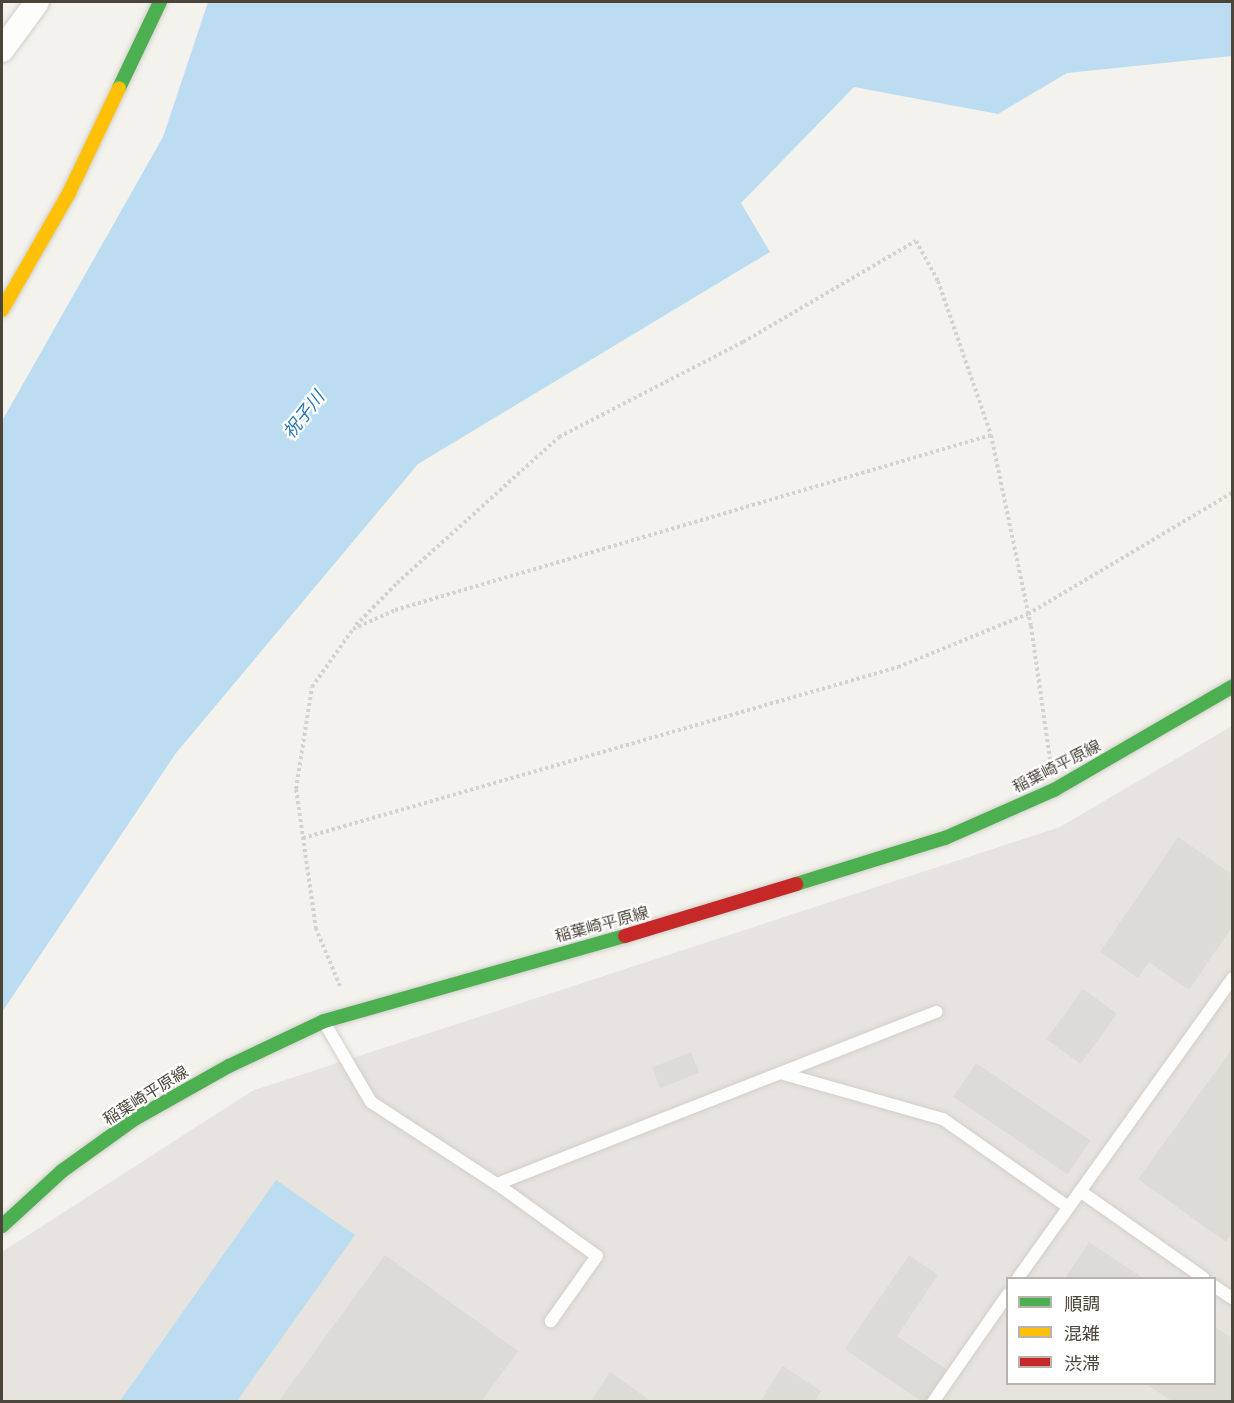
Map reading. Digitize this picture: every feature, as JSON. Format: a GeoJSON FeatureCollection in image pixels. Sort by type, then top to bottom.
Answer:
{"type":"FeatureCollection","features":[{"type":"Feature","properties":{"kind":"main road"},"geometry":{"type":"LineString","coordinates":[[2,310],[69,193],[160,2]]}},
{"type":"Feature","properties":{"kind":"main road","name":"稲葉崎平原線"},"geometry":{"type":"LineString","coordinates":[[2,1226],[62,1172],[133,1120],[229,1066],[324,1022],[351,1011],[692,917],[934,842],[1054,790],[1233,687]]}},
{"type":"Feature","properties":{"kind":"street"},"geometry":{"type":"LineString","coordinates":[[2,50],[37,2]]}},
{"type":"Feature","properties":{"kind":"lane"},"geometry":{"type":"LineString","coordinates":[[1019,1277],[1233,979]]}},
{"type":"Feature","properties":{"kind":"lane"},"geometry":{"type":"LineString","coordinates":[[498,1184],[937,1012]]}},
{"type":"Feature","properties":{"kind":"lane"},"geometry":{"type":"LineString","coordinates":[[324,1022],[371,1102],[498,1184],[597,1256],[551,1321]]}},
{"type":"Feature","properties":{"kind":"lane"},"geometry":{"type":"LineString","coordinates":[[780,1073],[943,1119],[1068,1207]]}},
{"type":"Feature","properties":{"kind":"lane"},"geometry":{"type":"LineString","coordinates":[[1080,1191],[1203,1277]]}},
{"type":"Feature","properties":{"kind":"lane"},"geometry":{"type":"LineString","coordinates":[[1216,1287],[1233,1298]]}},
{"type":"Feature","properties":{"kind":"lane"},"geometry":{"type":"LineString","coordinates":[[933,1401],[1006,1297]]}},
{"type":"Feature","properties":{"kind":"path"},"geometry":{"type":"LineString","coordinates":[[351,1011],[316,929],[296,789],[312,687],[353,629],[397,583],[559,437],[744,342],[916,241],[938,281],[991,435],[1028,614],[1054,790]]}},
{"type":"Feature","properties":{"kind":"path"},"geometry":{"type":"LineString","coordinates":[[353,629],[395,610],[991,435]]}},
{"type":"Feature","properties":{"kind":"path"},"geometry":{"type":"LineString","coordinates":[[303,838],[898,667],[1028,614],[1233,493]]}},
{"type":"Feature","properties":{"kind":"shaded area"},"geometry":{"type":"Polygon","coordinates":[[[1232,726],[1232,1401],[2,1402],[2,1252],[252,1091],[1060,827],[1232,726]]]}},
{"type":"Feature","properties":{"kind":"water","name":"祝子川"},"geometry":{"type":"Polygon","coordinates":[[[208,2],[1232,2],[1232,56],[1067,73],[998,114],[854,87],[741,203],[770,252],[418,464],[176,753],[2,1012],[2,421],[163,137],[208,2]]]}},
{"type":"Feature","properties":{"kind":"water"},"geometry":{"type":"Polygon","coordinates":[[[276,1180],[355,1235],[237,1401],[120,1401],[276,1180]]]}},
{"type":"Feature","properties":{"kind":"building"},"geometry":{"type":"Polygon","coordinates":[[[1178,837],[1232,874],[1232,927],[1189,990],[1149,962],[1138,978],[1100,952],[1178,837]]]}},
{"type":"Feature","properties":{"kind":"building"},"geometry":{"type":"Polygon","coordinates":[[[1083,989],[1117,1014],[1081,1064],[1047,1039],[1083,989]]]}},
{"type":"Feature","properties":{"kind":"building"},"geometry":{"type":"Polygon","coordinates":[[[1232,1049],[1232,1233],[1226,1242],[1138,1179],[1232,1049]]]}},
{"type":"Feature","properties":{"kind":"building"},"geometry":{"type":"Polygon","coordinates":[[[691,1052],[699,1072],[660,1088],[652,1068],[691,1052]]]}},
{"type":"Feature","properties":{"kind":"building"},"geometry":{"type":"Polygon","coordinates":[[[976,1063],[1090,1140],[1067,1174],[953,1097],[976,1063]]]}},
{"type":"Feature","properties":{"kind":"building"},"geometry":{"type":"Polygon","coordinates":[[[1089,1242],[1142,1277],[1066,1277],[1089,1242]]]}},
{"type":"Feature","properties":{"kind":"building"},"geometry":{"type":"Polygon","coordinates":[[[385,1255],[518,1351],[481,1402],[278,1402],[385,1255]]]}},
{"type":"Feature","properties":{"kind":"building"},"geometry":{"type":"Polygon","coordinates":[[[909,1255],[938,1275],[897,1336],[951,1372],[931,1402],[922,1402],[845,1349],[909,1255]]]}},
{"type":"Feature","properties":{"kind":"building"},"geometry":{"type":"Polygon","coordinates":[[[1216,1327],[1232,1338],[1232,1402],[1173,1402],[1148,1385],[1216,1385],[1216,1327]]]}},
{"type":"Feature","properties":{"kind":"building"},"geometry":{"type":"Polygon","coordinates":[[[783,1366],[821,1391],[814,1402],[760,1402],[783,1366]]]}},
{"type":"Feature","properties":{"kind":"building"},"geometry":{"type":"Polygon","coordinates":[[[610,1372],[652,1402],[590,1402],[610,1372]]]}},
{"type":"Feature","properties":{"kind":"traffic: fast"},"geometry":{"type":"LineString","coordinates":[[119,88],[160,2]]}},
{"type":"Feature","properties":{"kind":"traffic: fast"},"geometry":{"type":"LineString","coordinates":[[796,884],[945,838],[1054,790],[1232,687]]}},
{"type":"Feature","properties":{"kind":"traffic: fast"},"geometry":{"type":"LineString","coordinates":[[2,1226],[62,1171],[133,1120],[229,1066],[324,1021],[625,936]]}},
{"type":"Feature","properties":{"kind":"traffic: slow"},"geometry":{"type":"LineString","coordinates":[[2,310],[69,193],[119,88]]}},
{"type":"Feature","properties":{"kind":"traffic: jam"},"geometry":{"type":"LineString","coordinates":[[625,936],[796,884]]}}]}
